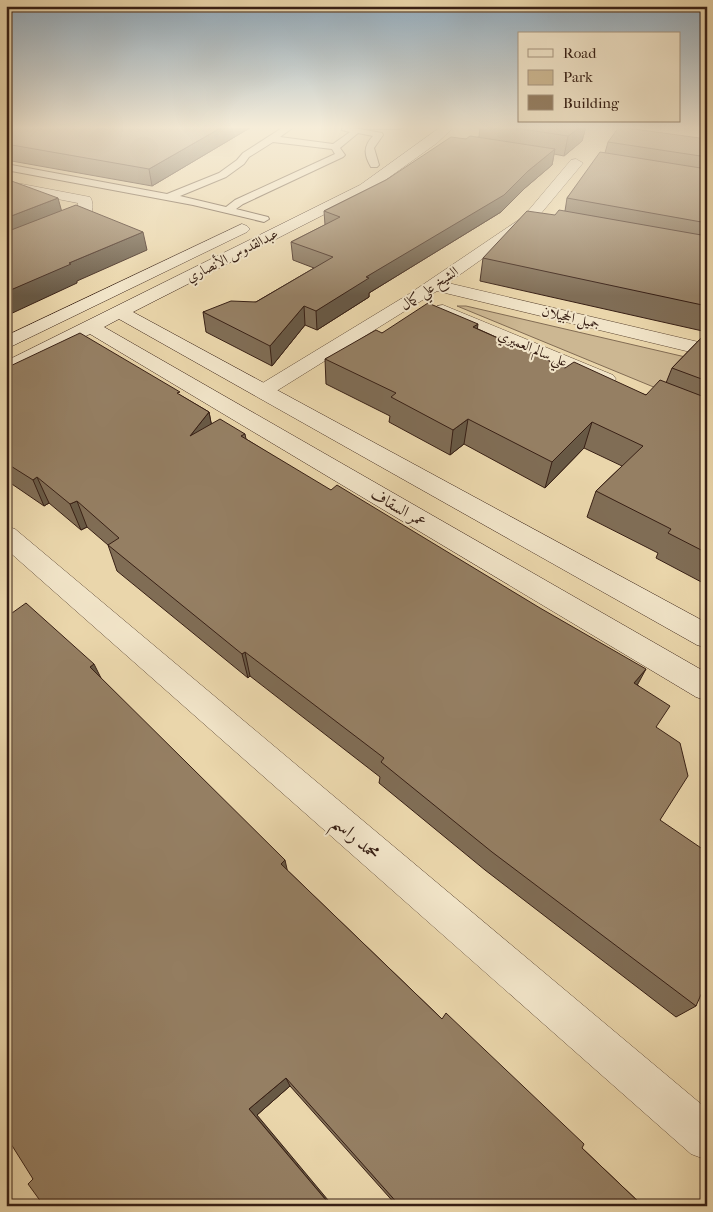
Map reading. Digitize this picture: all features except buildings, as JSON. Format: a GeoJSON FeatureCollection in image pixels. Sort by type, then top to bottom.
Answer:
{"type":"FeatureCollection","features":[{"type":"Feature","properties":{"kind":"street","name":"عبدالقدوس الأنصاري"},"geometry":{"type":"LineString","coordinates":[[6,369],[373,183]]}},
{"type":"Feature","properties":{"kind":"street","name":"الشيخ علي كمال"},"geometry":{"type":"LineString","coordinates":[[263,391],[435,285],[528,220],[563,183]]}},
{"type":"Feature","properties":{"kind":"street"},"geometry":{"type":"LineString","coordinates":[[6,185],[85,200],[84,215],[6,247]]}},
{"type":"Feature","properties":{"kind":"street","name":"عبدالقدوس الأنصاري"},"geometry":{"type":"LineString","coordinates":[[6,343],[280,211]]}},
{"type":"Feature","properties":{"kind":"street"},"geometry":{"type":"LineString","coordinates":[[528,220],[547,224]]}},
{"type":"Feature","properties":{"kind":"street","name":"جميل الحجيلان"},"geometry":{"type":"LineString","coordinates":[[435,285],[707,350]]}},
{"type":"Feature","properties":{"kind":"street","name":"علي سالم العميري"},"geometry":{"type":"LineString","coordinates":[[415,298],[625,386]]}},
{"type":"Feature","properties":{"kind":"street"},"geometry":{"type":"LineString","coordinates":[[120,312],[707,638]]}},
{"type":"Feature","properties":{"kind":"street","name":"عمر السقاف"},"geometry":{"type":"LineString","coordinates":[[91,327],[707,688]]}},
{"type":"Feature","properties":{"kind":"street","name":"محمد راسم"},"geometry":{"type":"LineString","coordinates":[[6,535],[707,1138]]}},
{"type":"Feature","properties":{"kind":"lane"},"geometry":{"type":"LineString","coordinates":[[87,183],[229,210],[264,219]]}},
{"type":"Feature","properties":{"kind":"lane"},"geometry":{"type":"LineString","coordinates":[[189,189],[191,183]]}},
{"type":"Feature","properties":{"kind":"lane"},"geometry":{"type":"LineString","coordinates":[[167,198],[203,183]]}},
{"type":"Feature","properties":{"kind":"lane"},"geometry":{"type":"LineString","coordinates":[[229,210],[239,202],[281,183]]}},
{"type":"Feature","properties":{"kind":"green space"},"geometry":{"type":"Polygon","coordinates":[[[457,306],[466,306],[707,362],[707,409],[457,306]]]}}]}
